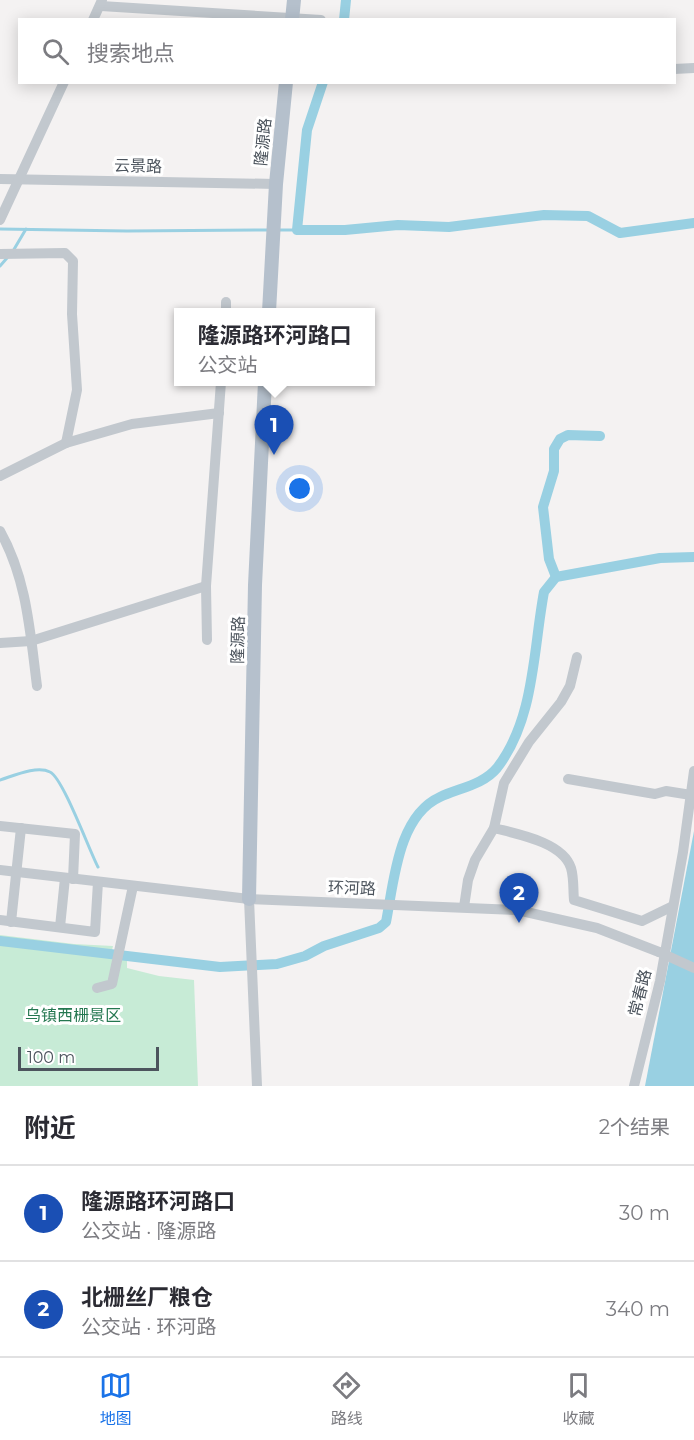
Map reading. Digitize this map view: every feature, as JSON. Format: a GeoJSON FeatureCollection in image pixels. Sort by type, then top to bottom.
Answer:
{"type":"FeatureCollection","features":[{"type":"Feature","properties":{"kind":"main road"},"geometry":{"type":"LineString","coordinates":[[292,18],[294,0]]}},
{"type":"Feature","properties":{"kind":"main road","name":"隆源路"},"geometry":{"type":"LineString","coordinates":[[269,308],[276,184],[286,84]]}},
{"type":"Feature","properties":{"kind":"main road","name":"隆源路"},"geometry":{"type":"LineString","coordinates":[[249,898],[255,585],[265,386]]}},
{"type":"Feature","properties":{"kind":"street"},"geometry":{"type":"LineString","coordinates":[[94,18],[101,3],[295,18]]}},
{"type":"Feature","properties":{"kind":"street"},"geometry":{"type":"LineString","coordinates":[[676,69],[694,68]]}},
{"type":"Feature","properties":{"kind":"street"},"geometry":{"type":"LineString","coordinates":[[0,220],[63,84]]}},
{"type":"Feature","properties":{"kind":"street","name":"云景路"},"geometry":{"type":"LineString","coordinates":[[0,179],[276,184]]}},
{"type":"Feature","properties":{"kind":"street"},"geometry":{"type":"LineString","coordinates":[[7,254],[65,253],[73,261],[72,314],[76,390],[66,443]]}},
{"type":"Feature","properties":{"kind":"street"},"geometry":{"type":"LineString","coordinates":[[207,640],[206,586],[221,386]]}},
{"type":"Feature","properties":{"kind":"street"},"geometry":{"type":"LineString","coordinates":[[0,476],[66,443],[132,424],[219,413]]}},
{"type":"Feature","properties":{"kind":"street"},"geometry":{"type":"LineString","coordinates":[[0,531],[11,551],[23,584],[37,686]]}},
{"type":"Feature","properties":{"kind":"street"},"geometry":{"type":"LineString","coordinates":[[0,643],[31,641],[206,586]]}},
{"type":"Feature","properties":{"kind":"street"},"geometry":{"type":"LineString","coordinates":[[464,907],[468,880],[475,861],[494,828],[504,783],[529,742],[561,702],[570,686],[577,657]]}},
{"type":"Feature","properties":{"kind":"street","name":"常春路"},"geometry":{"type":"LineString","coordinates":[[634,1086],[660,981],[694,771]]}},
{"type":"Feature","properties":{"kind":"street"},"geometry":{"type":"LineString","coordinates":[[567,779],[655,794],[666,791],[691,795]]}},
{"type":"Feature","properties":{"kind":"street"},"geometry":{"type":"LineString","coordinates":[[0,826],[75,834],[60,927]]}},
{"type":"Feature","properties":{"kind":"street"},"geometry":{"type":"LineString","coordinates":[[21,828],[16,872],[6,921],[95,932],[98,882]]}},
{"type":"Feature","properties":{"kind":"street"},"geometry":{"type":"LineString","coordinates":[[494,828],[538,840],[559,852],[570,866],[574,900],[642,921],[673,906]]}},
{"type":"Feature","properties":{"kind":"street","name":"环河路"},"geometry":{"type":"LineString","coordinates":[[0,870],[249,898],[517,910],[570,920],[659,952],[694,968]]}},
{"type":"Feature","properties":{"kind":"street"},"geometry":{"type":"LineString","coordinates":[[97,988],[112,984],[133,886]]}},
{"type":"Feature","properties":{"kind":"street"},"geometry":{"type":"LineString","coordinates":[[249,898],[257,1086]]}},
{"type":"Feature","properties":{"kind":"green space","name":"乌镇西栅景区"},"geometry":{"type":"Polygon","coordinates":[[[0,935],[113,946],[112,950],[127,954],[127,968],[159,976],[194,980],[198,1086],[0,1086],[0,935]]]}},
{"type":"Feature","properties":{"kind":"water"},"geometry":{"type":"Polygon","coordinates":[[[694,831],[694,1086],[645,1086],[694,831]]]}},
{"type":"Feature","properties":{"kind":"waterway"},"geometry":{"type":"LineString","coordinates":[[344,18],[346,0]]}},
{"type":"Feature","properties":{"kind":"waterway"},"geometry":{"type":"LineString","coordinates":[[322,84],[307,130],[297,230],[345,230],[398,225],[449,227],[544,215],[588,216],[620,233],[694,223]]}},
{"type":"Feature","properties":{"kind":"waterway"},"geometry":{"type":"LineString","coordinates":[[0,229],[268,230]]}},
{"type":"Feature","properties":{"kind":"waterway"},"geometry":{"type":"LineString","coordinates":[[13,251],[26,229]]}},
{"type":"Feature","properties":{"kind":"waterway"},"geometry":{"type":"LineString","coordinates":[[278,230],[297,230]]}},
{"type":"Feature","properties":{"kind":"waterway"},"geometry":{"type":"LineString","coordinates":[[0,266],[7,258]]}},
{"type":"Feature","properties":{"kind":"waterway"},"geometry":{"type":"LineString","coordinates":[[556,577],[549,559],[543,507],[554,471],[554,449],[560,439],[568,435],[600,436]]}},
{"type":"Feature","properties":{"kind":"waterway"},"geometry":{"type":"LineString","coordinates":[[0,941],[220,967],[277,964],[379,928],[386,922],[400,851],[415,819],[426,806],[440,797],[478,782],[491,774],[509,749],[526,706],[544,592],[556,577],[660,558],[694,557]]}},
{"type":"Feature","properties":{"kind":"waterway"},"geometry":{"type":"LineString","coordinates":[[0,780],[32,770],[50,772],[69,800],[98,867]]}},
{"type":"Feature","properties":{"kind":"place","name":"隆源路环河路口"},"geometry":{"type":"Point","coordinates":[274,455]}},
{"type":"Feature","properties":{"kind":"place","name":"北栅丝厂粮仓"},"geometry":{"type":"Point","coordinates":[519,923]}}]}
